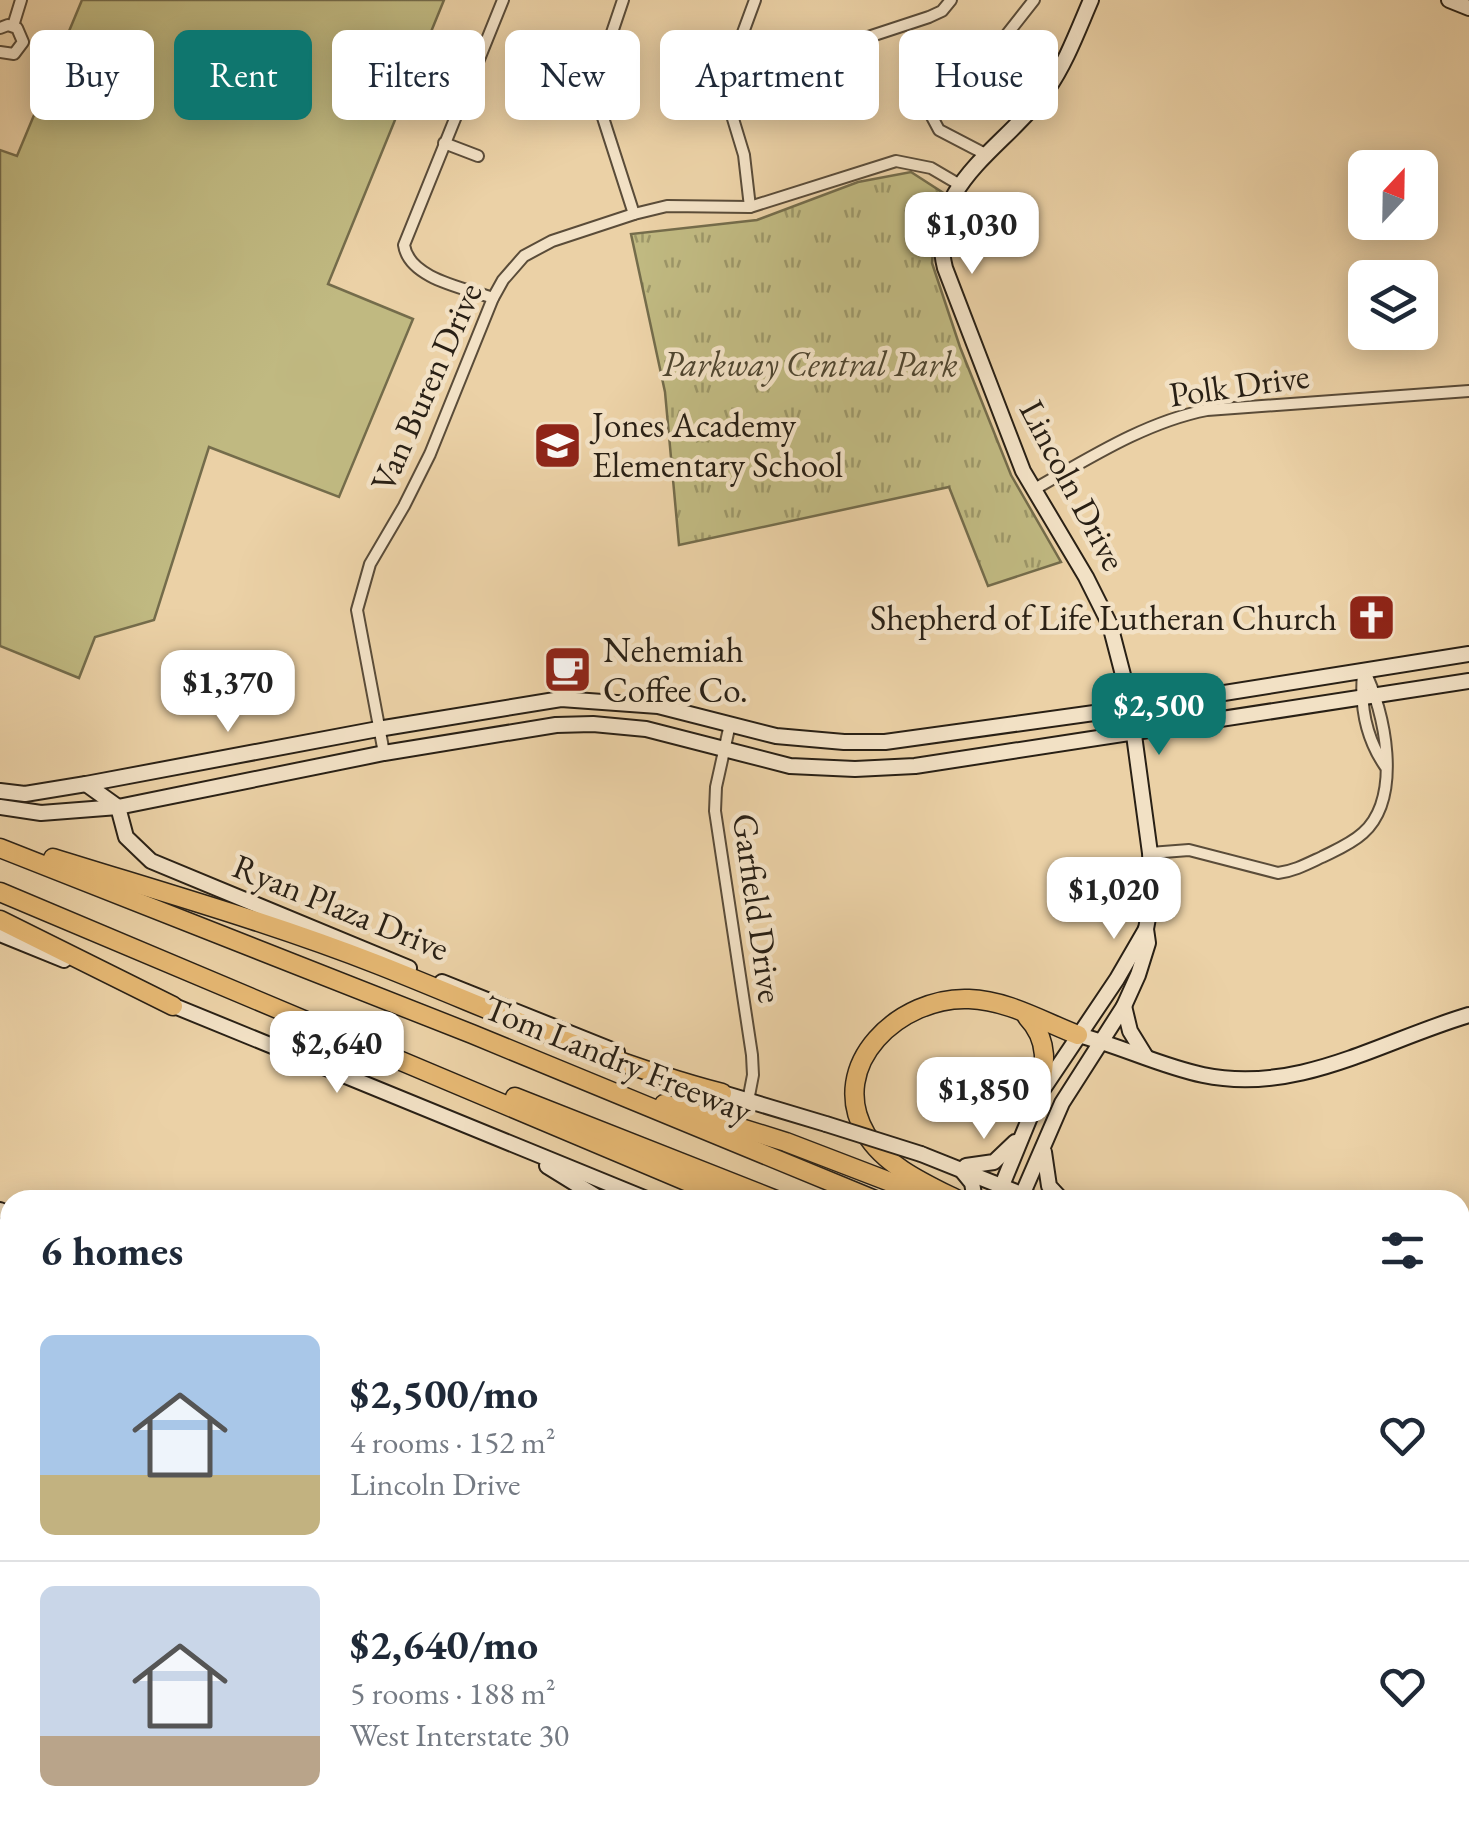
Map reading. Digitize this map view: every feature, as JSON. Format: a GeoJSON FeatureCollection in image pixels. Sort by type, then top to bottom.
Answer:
{"type":"FeatureCollection","features":[{"type":"Feature","properties":{"kind":"highway"},"geometry":{"type":"LineString","coordinates":[[0,845],[316,942],[539,1032],[664,1078],[722,1093]]}},
{"type":"Feature","properties":{"kind":"highway","name":"Tom Landry Freeway"},"geometry":{"type":"LineString","coordinates":[[0,845],[851,1190]]}},
{"type":"Feature","properties":{"kind":"highway"},"geometry":{"type":"LineString","coordinates":[[0,892],[706,1190]]}},
{"type":"Feature","properties":{"kind":"highway"},"geometry":{"type":"LineString","coordinates":[[0,920],[174,1006]]}},
{"type":"Feature","properties":{"kind":"highway"},"geometry":{"type":"LineString","coordinates":[[951,1190],[893,1163],[866,1134],[858,1115],[854,1094],[862,1059],[884,1029],[926,1005],[968,998],[989,1001],[1078,1035]]}},
{"type":"Feature","properties":{"kind":"highway"},"geometry":{"type":"LineString","coordinates":[[1024,1013],[1041,1036],[1046,1054],[1039,1096]]}},
{"type":"Feature","properties":{"kind":"highway"},"geometry":{"type":"LineString","coordinates":[[373,1049],[419,1059],[751,1190]]}},
{"type":"Feature","properties":{"kind":"highway"},"geometry":{"type":"LineString","coordinates":[[582,1080],[786,1142],[912,1190]]}},
{"type":"Feature","properties":{"kind":"main road","name":"Lincoln Drive"},"geometry":{"type":"LineString","coordinates":[[1000,1190],[1039,1096],[1146,929],[1152,896],[1150,853],[1130,708],[1117,648],[1102,606],[1033,490],[1004,426],[940,247],[947,205],[960,185],[1047,89],[1092,0]]}},
{"type":"Feature","properties":{"kind":"main road"},"geometry":{"type":"LineString","coordinates":[[1449,0],[1469,8]]}},
{"type":"Feature","properties":{"kind":"main road"},"geometry":{"type":"LineString","coordinates":[[0,791],[25,794],[86,784],[561,699],[658,706],[791,738],[885,742],[1469,654]]}},
{"type":"Feature","properties":{"kind":"main road"},"geometry":{"type":"LineString","coordinates":[[0,806],[54,813],[118,807],[384,753],[517,730],[593,724],[664,732],[790,766],[881,769],[1469,681]]}},
{"type":"Feature","properties":{"kind":"main road","name":"Ryan Plaza Drive"},"geometry":{"type":"LineString","coordinates":[[86,784],[118,807],[126,837],[151,861],[722,1093],[955,1166],[994,1190]]}},
{"type":"Feature","properties":{"kind":"main road","name":"Lincoln Drive"},"geometry":{"type":"LineString","coordinates":[[1029,1190],[1044,1141],[1067,1094],[1124,1006],[1148,942],[1146,929]]}},
{"type":"Feature","properties":{"kind":"main road"},"geometry":{"type":"LineString","coordinates":[[0,934],[624,1190]]}},
{"type":"Feature","properties":{"kind":"main road"},"geometry":{"type":"LineString","coordinates":[[1124,1006],[1130,1032],[1146,1058]]}},
{"type":"Feature","properties":{"kind":"main road"},"geometry":{"type":"LineString","coordinates":[[1078,1035],[1207,1076],[1244,1080],[1283,1078],[1321,1069],[1469,1015]]}},
{"type":"Feature","properties":{"kind":"main road"},"geometry":{"type":"LineString","coordinates":[[955,1166],[975,1167],[994,1162],[1022,1134]]}},
{"type":"Feature","properties":{"kind":"main road"},"geometry":{"type":"LineString","coordinates":[[1044,1141],[1046,1179],[1052,1190]]}},
{"type":"Feature","properties":{"kind":"main road"},"geometry":{"type":"LineString","coordinates":[[517,1147],[586,1190]]}},
{"type":"Feature","properties":{"kind":"main road"},"geometry":{"type":"LineString","coordinates":[[955,1166],[972,1183],[971,1190]]}},
{"type":"Feature","properties":{"kind":"street"},"geometry":{"type":"LineString","coordinates":[[13,26],[21,0]]}},
{"type":"Feature","properties":{"kind":"street"},"geometry":{"type":"LineString","coordinates":[[493,298],[421,271],[405,253],[407,233],[503,0]]}},
{"type":"Feature","properties":{"kind":"street"},"geometry":{"type":"LineString","coordinates":[[623,0],[599,71],[597,99],[634,214]]}},
{"type":"Feature","properties":{"kind":"street"},"geometry":{"type":"LineString","coordinates":[[744,30],[755,0]]}},
{"type":"Feature","properties":{"kind":"street"},"geometry":{"type":"LineString","coordinates":[[879,33],[929,17],[952,0]]}},
{"type":"Feature","properties":{"kind":"street"},"geometry":{"type":"LineString","coordinates":[[987,155],[939,130],[931,115],[956,86],[978,71],[1034,0]]}},
{"type":"Feature","properties":{"kind":"street"},"geometry":{"type":"LineString","coordinates":[[0,28],[13,26],[21,32],[22,47],[14,54],[0,52]]}},
{"type":"Feature","properties":{"kind":"street"},"geometry":{"type":"LineString","coordinates":[[733,120],[744,154],[750,207]]}},
{"type":"Feature","properties":{"kind":"street"},"geometry":{"type":"LineString","coordinates":[[444,143],[478,156]]}},
{"type":"Feature","properties":{"kind":"street","name":"Van Buren Drive"},"geometry":{"type":"LineString","coordinates":[[384,753],[357,610],[370,564],[430,454],[493,298],[502,280],[524,256],[552,242],[634,214],[667,206],[750,207],[896,161],[931,168],[960,185]]}},
{"type":"Feature","properties":{"kind":"street","name":"Polk Drive"},"geometry":{"type":"LineString","coordinates":[[1033,490],[1152,426],[1180,416],[1207,410],[1469,390]]}},
{"type":"Feature","properties":{"kind":"street"},"geometry":{"type":"LineString","coordinates":[[1150,853],[1189,850],[1266,872],[1291,872],[1365,832],[1384,792],[1386,767],[1377,696],[1364,670]]}},
{"type":"Feature","properties":{"kind":"street"},"geometry":{"type":"LineString","coordinates":[[1364,670],[1361,698],[1368,733],[1386,767]]}},
{"type":"Feature","properties":{"kind":"street","name":"Garfield Drive"},"geometry":{"type":"LineString","coordinates":[[730,724],[714,798],[752,1056],[748,1101]]}},
{"type":"Feature","properties":{"kind":"green space"},"geometry":{"type":"Polygon","coordinates":[[[82,0],[444,0],[432,30],[332,30],[332,120],[395,120],[328,284],[413,319],[339,497],[209,447],[154,620],[95,637],[79,678],[0,646],[0,150],[17,156],[32,120],[154,120],[154,30],[70,30],[82,0]]]}},
{"type":"Feature","properties":{"kind":"green space","name":"Parkway Central Park"},"geometry":{"type":"Polygon","coordinates":[[[911,172],[945,194],[936,213],[932,263],[960,347],[1011,475],[1061,562],[988,586],[949,487],[679,545],[665,392],[631,234],[757,220],[858,182],[911,172]]]}},
{"type":"Feature","properties":{"kind":"place","name":"Jones Academy Elementary School"},"geometry":{"type":"Point","coordinates":[557,445]}},
{"type":"Feature","properties":{"kind":"place","name":"Shepherd of Life Lutheran Church"},"geometry":{"type":"Point","coordinates":[1372,618]}},
{"type":"Feature","properties":{"kind":"place","name":"Nehemiah Coffee Co."},"geometry":{"type":"Point","coordinates":[568,670]}}]}
